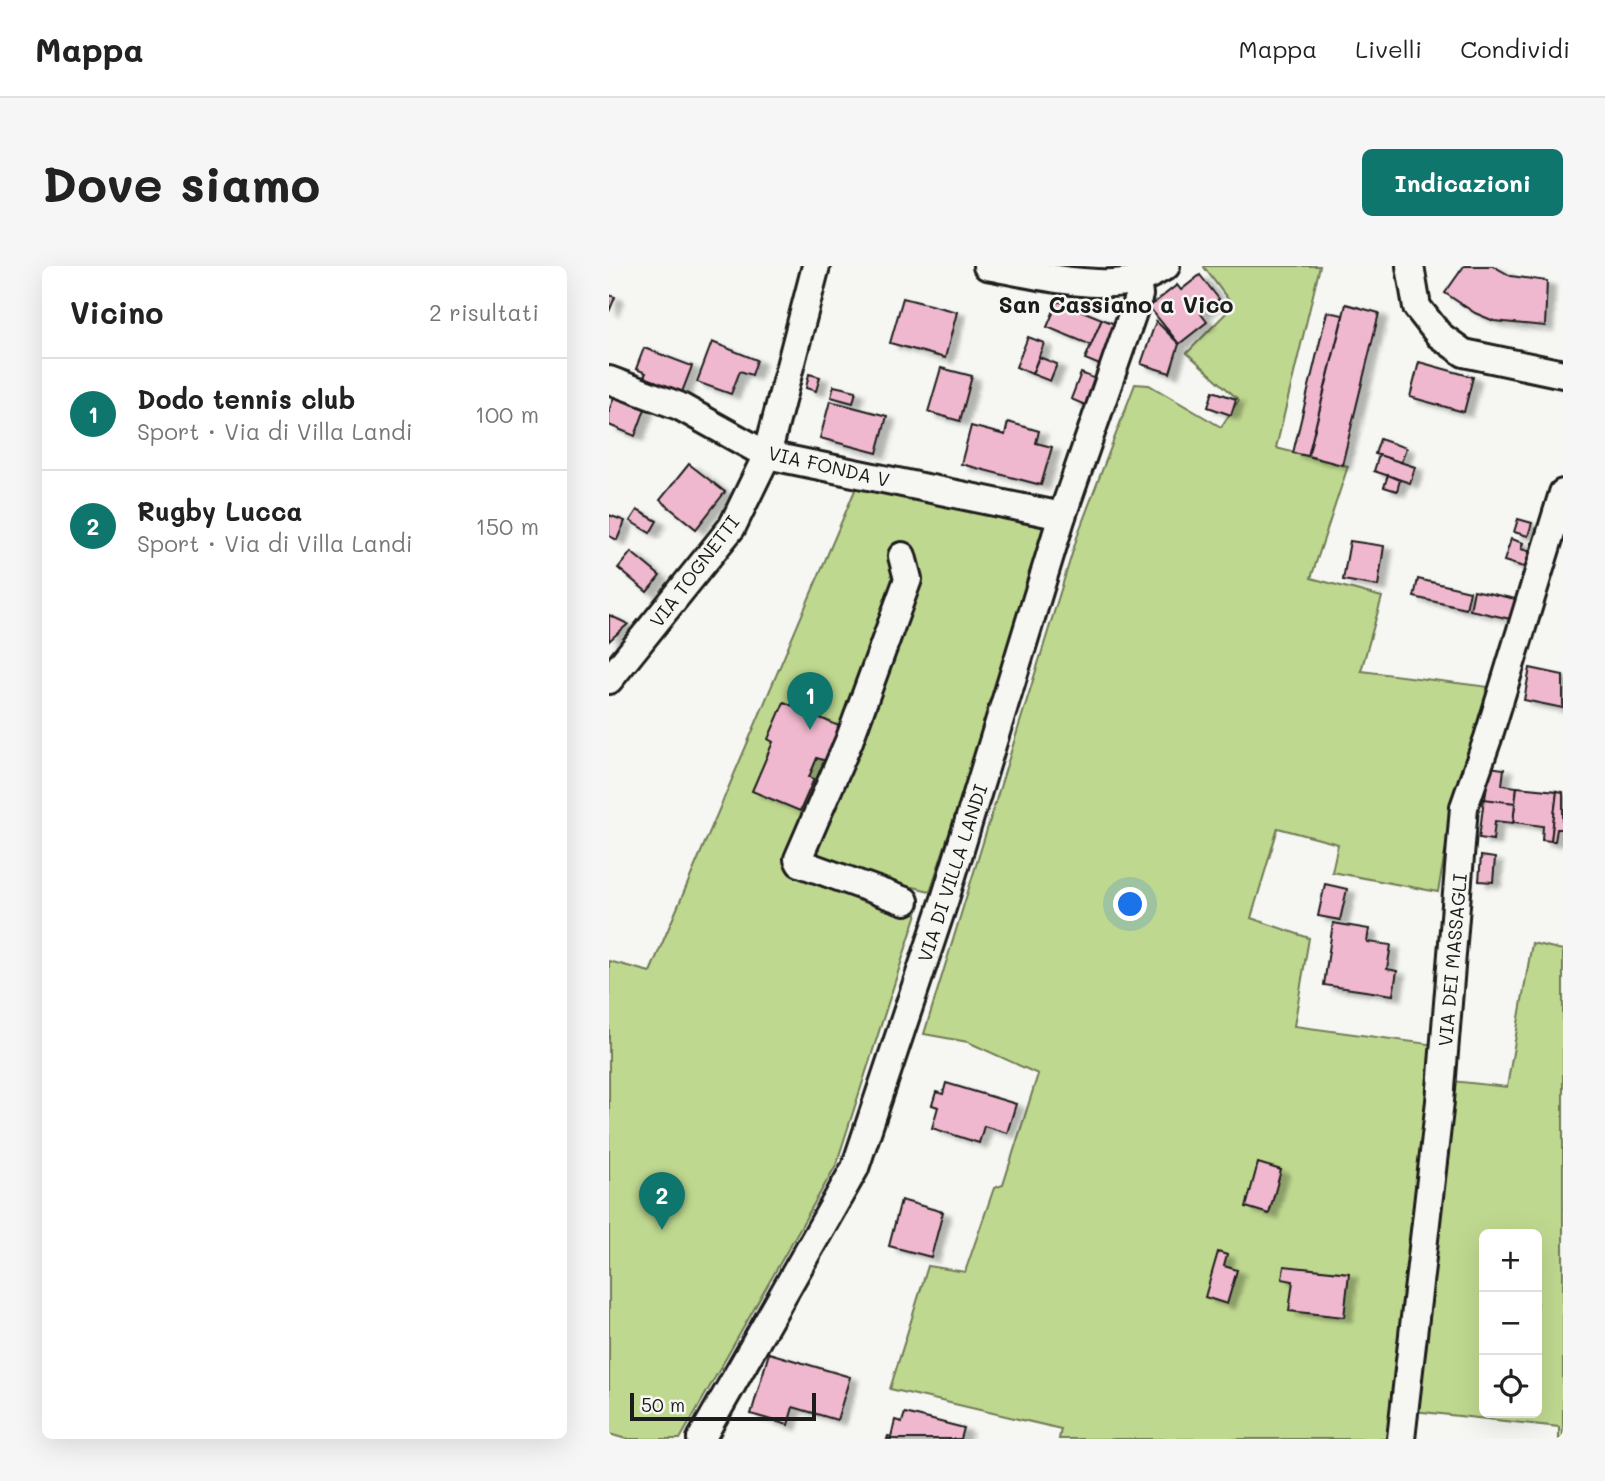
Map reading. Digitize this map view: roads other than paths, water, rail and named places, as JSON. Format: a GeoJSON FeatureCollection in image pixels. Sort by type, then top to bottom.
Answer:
{"type":"FeatureCollection","features":[{"type":"Feature","properties":{"kind":"street","name":"VIA TOGNETTI"},"geometry":{"type":"LineString","coordinates":[[609,680],[732,527],[767,455],[816,266]]}},
{"type":"Feature","properties":{"kind":"street"},"geometry":{"type":"LineString","coordinates":[[990,266],[1068,280],[1108,282],[1137,280],[1166,266]]}},
{"type":"Feature","properties":{"kind":"street"},"geometry":{"type":"LineString","coordinates":[[1410,266],[1417,307],[1439,335],[1464,353],[1563,374]]}},
{"type":"Feature","properties":{"kind":"street","name":"VIA DI VILLA LANDI"},"geometry":{"type":"LineString","coordinates":[[701,1439],[855,1168],[945,899],[1062,516],[1139,295],[1137,280]]}},
{"type":"Feature","properties":{"kind":"street","name":"VIA FONDA V"},"geometry":{"type":"LineString","coordinates":[[609,380],[680,406],[767,455],[1062,516]]}},
{"type":"Feature","properties":{"kind":"street","name":"VIA DEI MASSAGLI"},"geometry":{"type":"LineString","coordinates":[[1401,1439],[1440,1101],[1464,807],[1488,738],[1563,493]]}},
{"type":"Feature","properties":{"kind":"street"},"geometry":{"type":"LineString","coordinates":[[902,556],[908,579],[849,741],[798,859],[800,863],[905,901]]}},
{"type":"Feature","properties":{"kind":"place","name":"Dodo tennis club"},"geometry":{"type":"Point","coordinates":[810,730]}},
{"type":"Feature","properties":{"kind":"place","name":"Rugby Lucca"},"geometry":{"type":"Point","coordinates":[662,1230]}},
{"type":"Feature","properties":{"kind":"district","name":"San Cassiano a Vico"},"geometry":{"type":"Point","coordinates":[1116,304]}}]}
